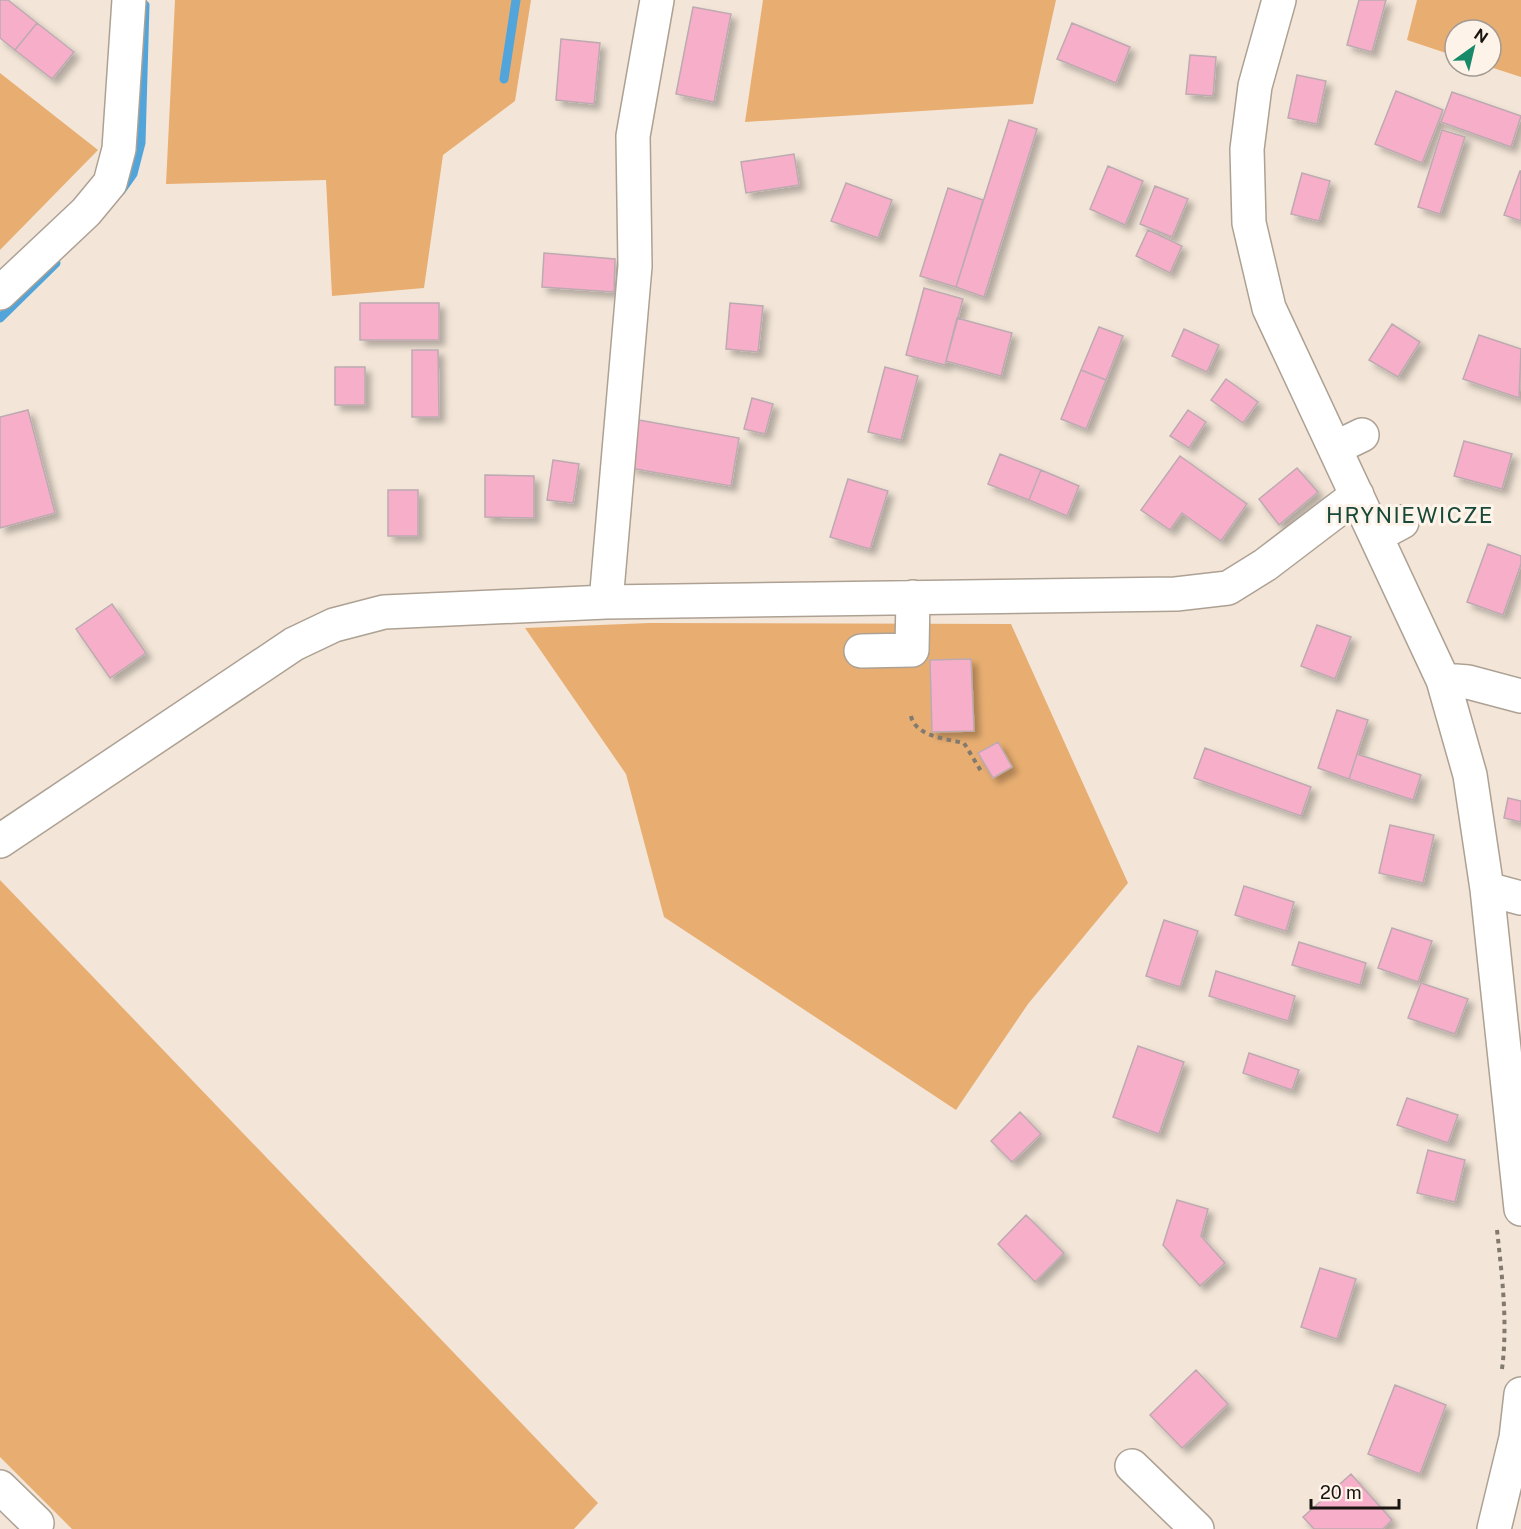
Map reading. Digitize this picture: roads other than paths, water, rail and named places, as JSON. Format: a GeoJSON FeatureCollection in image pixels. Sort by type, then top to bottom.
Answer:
{"type":"FeatureCollection","features":[{"type":"Feature","properties":{"kind":"street"},"geometry":{"type":"LineString","coordinates":[[0,293],[86,212],[110,183],[119,148],[129,0]]}},
{"type":"Feature","properties":{"kind":"street"},"geometry":{"type":"LineString","coordinates":[[606,602],[635,266],[633,136],[657,0]]}},
{"type":"Feature","properties":{"kind":"street"},"geometry":{"type":"LineString","coordinates":[[1280,0],[1255,86],[1247,150],[1249,223],[1269,308],[1348,442],[1357,495],[1389,529],[1443,680],[1470,775],[1487,889],[1509,1218]]}},
{"type":"Feature","properties":{"kind":"street"},"geometry":{"type":"LineString","coordinates":[[0,841],[294,644],[334,625],[384,612],[606,602],[1176,594],[1228,588],[1265,565],[1357,495]]}},
{"type":"Feature","properties":{"kind":"street"},"geometry":{"type":"LineString","coordinates":[[861,651],[912,650],[913,597]]}},
{"type":"Feature","properties":{"kind":"street"},"geometry":{"type":"LineString","coordinates":[[1443,680],[1468,682],[1521,696]]}},
{"type":"Feature","properties":{"kind":"street"},"geometry":{"type":"LineString","coordinates":[[1487,889],[1521,898]]}},
{"type":"Feature","properties":{"kind":"street"},"geometry":{"type":"LineString","coordinates":[[1494,1529],[1516,1438],[1511,1382]]}},
{"type":"Feature","properties":{"kind":"street"},"geometry":{"type":"LineString","coordinates":[[1132,1466],[1197,1529]]}},
{"type":"Feature","properties":{"kind":"street"},"geometry":{"type":"LineString","coordinates":[[0,1487],[37,1523]]}},
{"type":"Feature","properties":{"kind":"waterway"},"geometry":{"type":"LineString","coordinates":[[504,79],[516,0]]}},
{"type":"Feature","properties":{"kind":"waterway"},"geometry":{"type":"LineString","coordinates":[[121,191],[133,174],[141,143],[145,5]]}},
{"type":"Feature","properties":{"kind":"waterway"},"geometry":{"type":"LineString","coordinates":[[0,318],[56,263]]}},
{"type":"Feature","properties":{"kind":"district","name":"HRYNIEWICZE"},"geometry":{"type":"Point","coordinates":[1410,515]}}]}
